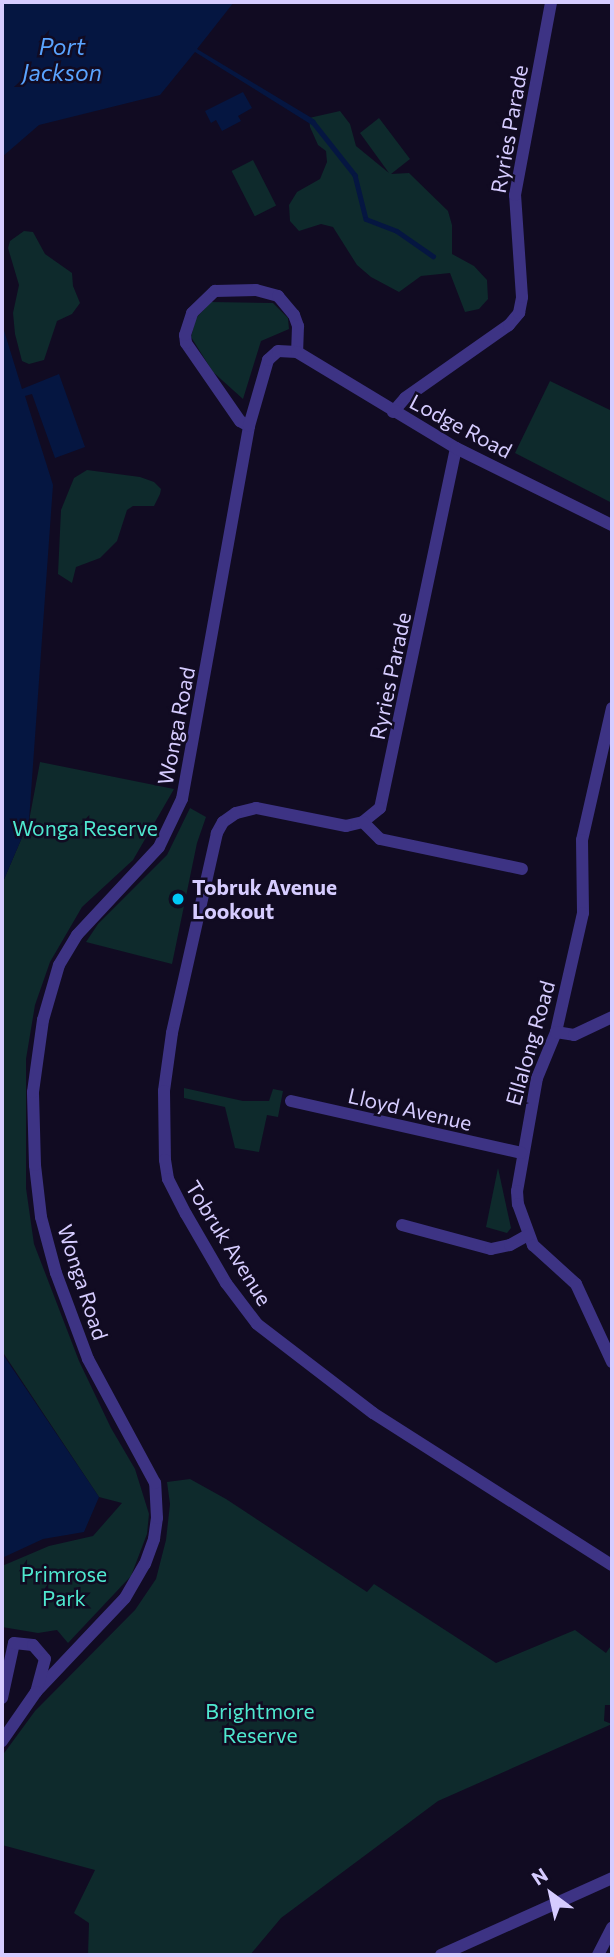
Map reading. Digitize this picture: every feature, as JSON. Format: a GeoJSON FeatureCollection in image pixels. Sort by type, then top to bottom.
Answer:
{"type":"FeatureCollection","features":[{"type":"Feature","properties":{"kind":"street","name":"Ryries Parade"},"geometry":{"type":"LineString","coordinates":[[393,412],[404,398],[509,325],[519,313],[522,297],[515,195],[551,2]]}},
{"type":"Feature","properties":{"kind":"street"},"geometry":{"type":"LineString","coordinates":[[249,426],[240,421],[186,343],[185,335],[192,313],[215,291],[256,290],[278,296],[294,315],[298,326],[297,352]]}},
{"type":"Feature","properties":{"kind":"street","name":"Wonga Road"},"geometry":{"type":"LineString","coordinates":[[36,1692],[125,1598],[145,1563],[154,1539],[157,1518],[155,1483],[88,1359],[56,1273],[41,1217],[35,1164],[33,1092],[43,1020],[59,965],[77,934],[159,847],[182,799],[249,426],[262,374],[268,360],[278,351],[297,352]]}},
{"type":"Feature","properties":{"kind":"street","name":"Lodge Road"},"geometry":{"type":"LineString","coordinates":[[297,352],[457,448],[612,525]]}},
{"type":"Feature","properties":{"kind":"street","name":"Ryries Parade"},"geometry":{"type":"LineString","coordinates":[[363,822],[380,808],[385,793],[457,448]]}},
{"type":"Feature","properties":{"kind":"street","name":"Ellalong Road"},"geometry":{"type":"LineString","coordinates":[[612,708],[582,840],[583,913],[556,1032],[537,1078],[517,1179],[518,1204],[533,1245],[576,1284],[612,1362]]}},
{"type":"Feature","properties":{"kind":"street","name":"Tobruk Avenue"},"geometry":{"type":"LineString","coordinates":[[363,822],[346,826],[256,808],[236,813],[223,822],[217,833],[187,955],[164,1083],[163,1136],[168,1179],[226,1283],[245,1310],[269,1335],[373,1413],[612,1565]]}},
{"type":"Feature","properties":{"kind":"street"},"geometry":{"type":"LineString","coordinates":[[363,822],[380,839],[522,869]]}},
{"type":"Feature","properties":{"kind":"street"},"geometry":{"type":"LineString","coordinates":[[556,1032],[574,1035],[612,1017]]}},
{"type":"Feature","properties":{"kind":"street","name":"Lloyd Avenue"},"geometry":{"type":"LineString","coordinates":[[291,1101],[521,1153]]}},
{"type":"Feature","properties":{"kind":"street"},"geometry":{"type":"LineString","coordinates":[[402,1225],[491,1249],[510,1245],[528,1235]]}},
{"type":"Feature","properties":{"kind":"street"},"geometry":{"type":"LineString","coordinates":[[2,1698],[14,1643],[33,1645],[45,1659],[36,1692],[2,1741]]}},
{"type":"Feature","properties":{"kind":"street"},"geometry":{"type":"LineString","coordinates":[[441,1955],[612,1878]]}},
{"type":"Feature","properties":{"kind":"street"},"geometry":{"type":"LineString","coordinates":[[598,1955],[612,1927]]}},
{"type":"Feature","properties":{"kind":"green space"},"geometry":{"type":"Polygon","coordinates":[[[340,111],[350,124],[356,146],[389,173],[360,133],[379,118],[410,159],[391,174],[409,173],[448,211],[452,225],[452,254],[474,266],[487,280],[488,299],[479,309],[465,312],[450,273],[421,276],[399,292],[371,277],[357,265],[333,227],[321,224],[299,231],[290,221],[289,205],[297,192],[320,179],[327,162],[326,151],[318,145],[309,118],[340,111]]]}},
{"type":"Feature","properties":{"kind":"green space"},"geometry":{"type":"Polygon","coordinates":[[[253,160],[276,205],[255,216],[232,171],[253,160]]]}},
{"type":"Feature","properties":{"kind":"green space"},"geometry":{"type":"Polygon","coordinates":[[[24,231],[33,232],[45,254],[72,273],[73,286],[80,303],[72,314],[57,321],[44,360],[29,364],[22,361],[15,334],[13,313],[19,285],[8,248],[10,241],[24,231]]]}},
{"type":"Feature","properties":{"kind":"green space"},"geometry":{"type":"Polygon","coordinates":[[[211,302],[273,303],[288,318],[289,329],[261,341],[243,399],[213,372],[191,337],[196,318],[211,302]]]}},
{"type":"Feature","properties":{"kind":"green space"},"geometry":{"type":"Polygon","coordinates":[[[550,381],[612,411],[612,503],[515,453],[550,381]]]}},
{"type":"Feature","properties":{"kind":"green space"},"geometry":{"type":"Polygon","coordinates":[[[87,470],[140,477],[154,482],[161,489],[154,506],[133,506],[127,510],[117,541],[100,558],[76,567],[72,583],[58,574],[61,510],[74,478],[87,470]]]}},
{"type":"Feature","properties":{"kind":"green space","name":"Wonga Reserve"},"geometry":{"type":"Polygon","coordinates":[[[40,762],[174,789],[133,860],[82,907],[50,962],[35,1005],[26,1059],[26,1188],[34,1244],[79,1361],[111,1428],[135,1469],[149,1514],[147,1534],[131,1576],[68,1643],[57,1630],[38,1633],[2,1627],[2,1566],[49,1546],[93,1536],[122,1503],[99,1497],[2,1351],[2,884],[29,821],[40,762]]]}},
{"type":"Feature","properties":{"kind":"green space"},"geometry":{"type":"Polygon","coordinates":[[[190,808],[206,817],[197,843],[172,964],[86,942],[98,924],[167,855],[190,808]]]}},
{"type":"Feature","properties":{"kind":"green space"},"geometry":{"type":"Polygon","coordinates":[[[184,1088],[243,1101],[269,1101],[273,1089],[283,1091],[278,1117],[267,1115],[259,1152],[235,1148],[225,1107],[184,1098],[184,1088]]]}},
{"type":"Feature","properties":{"kind":"green space"},"geometry":{"type":"Polygon","coordinates":[[[498,1168],[511,1228],[507,1233],[486,1227],[498,1168]]]}},
{"type":"Feature","properties":{"kind":"green space","name":"Brightmore Reserve"},"geometry":{"type":"Polygon","coordinates":[[[190,1479],[226,1499],[367,1592],[374,1584],[496,1663],[575,1630],[606,1653],[612,1644],[612,1705],[605,1705],[604,1721],[612,1724],[438,1801],[281,1918],[250,1955],[88,1955],[89,1923],[74,1913],[95,1870],[2,1845],[2,1756],[35,1711],[135,1610],[156,1579],[166,1540],[170,1504],[167,1482],[190,1479]]]}},
{"type":"Feature","properties":{"kind":"water","name":"Port Jackson"},"geometry":{"type":"Polygon","coordinates":[[[2,2],[234,2],[197,49],[315,120],[317,125],[312,125],[195,52],[160,95],[39,125],[2,157],[2,2]]]}},
{"type":"Feature","properties":{"kind":"water"},"geometry":{"type":"Polygon","coordinates":[[[243,92],[252,108],[238,116],[241,121],[222,131],[216,120],[211,123],[205,111],[243,92]]]}},
{"type":"Feature","properties":{"kind":"water"},"geometry":{"type":"Polygon","coordinates":[[[2,324],[22,389],[59,374],[85,447],[55,458],[32,394],[25,396],[53,485],[29,821],[2,884],[2,324]]]}},
{"type":"Feature","properties":{"kind":"water"},"geometry":{"type":"Polygon","coordinates":[[[2,1353],[99,1497],[84,1532],[43,1539],[2,1558],[2,1353]]]}},
{"type":"Feature","properties":{"kind":"waterway"},"geometry":{"type":"LineString","coordinates":[[313,122],[355,175],[366,219],[397,231],[433,256]]}},
{"type":"Feature","properties":{"kind":"place","name":"Tobruk Avenue Lookout"},"geometry":{"type":"Point","coordinates":[178,899]}},
{"type":"Feature","properties":{"kind":"park label","name":"Primrose Park"},"geometry":{"type":"Point","coordinates":[64,1586]}}]}
